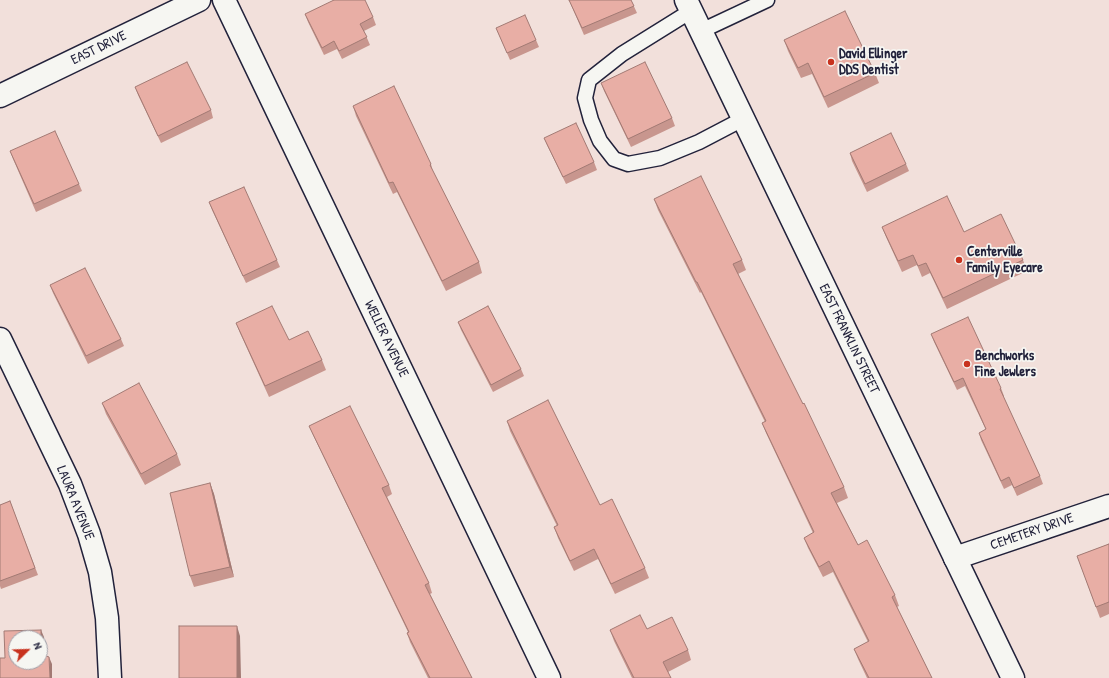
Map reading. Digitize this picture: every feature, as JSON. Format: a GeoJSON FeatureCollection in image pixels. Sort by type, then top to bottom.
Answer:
{"type":"FeatureCollection","features":[{"type":"Feature","properties":{"kind":"street","name":"EAST DRIVE"},"geometry":{"type":"LineString","coordinates":[[0,96],[199,0]]}},
{"type":"Feature","properties":{"kind":"street","name":"WELLER AVENUE"},"geometry":{"type":"LineString","coordinates":[[224,0],[549,678]]}},
{"type":"Feature","properties":{"kind":"street","name":"EAST FRANKLIN STREET"},"geometry":{"type":"LineString","coordinates":[[689,6],[1013,678]]}},
{"type":"Feature","properties":{"kind":"street","name":"LAURA AVENUE"},"geometry":{"type":"LineString","coordinates":[[0,339],[70,484],[89,534],[100,572],[107,618],[110,678]]}},
{"type":"Feature","properties":{"kind":"street","name":"CEMETERY DRIVE"},"geometry":{"type":"LineString","coordinates":[[955,558],[1109,506]]}},
{"type":"Feature","properties":{"kind":"lane"},"geometry":{"type":"LineString","coordinates":[[701,31],[768,0]]}},
{"type":"Feature","properties":{"kind":"lane"},"geometry":{"type":"LineString","coordinates":[[689,6],[622,54],[589,80],[585,98],[591,120],[600,141],[614,159],[628,164],[660,158],[699,142],[743,119]]}},
{"type":"Feature","properties":{"kind":"building"},"geometry":{"type":"Polygon","coordinates":[[[334,0],[365,0],[373,17],[360,24],[367,37],[339,51],[334,41],[322,48],[305,14],[334,0]]]}},
{"type":"Feature","properties":{"kind":"building"},"geometry":{"type":"Polygon","coordinates":[[[569,0],[631,0],[634,6],[582,28],[569,0]]]}},
{"type":"Feature","properties":{"kind":"building","name":"David Ellinger DDS Dentist"},"geometry":{"type":"Polygon","coordinates":[[[845,11],[875,73],[824,97],[808,63],[798,68],[784,40],[845,11]]]}},
{"type":"Feature","properties":{"kind":"building"},"geometry":{"type":"Polygon","coordinates":[[[525,15],[536,40],[507,53],[496,28],[525,15]]]}},
{"type":"Feature","properties":{"kind":"building"},"geometry":{"type":"Polygon","coordinates":[[[187,62],[211,110],[158,136],[135,87],[187,62]]]}},
{"type":"Feature","properties":{"kind":"building"},"geometry":{"type":"Polygon","coordinates":[[[645,62],[672,118],[628,139],[601,83],[645,62]]]}},
{"type":"Feature","properties":{"kind":"building"},"geometry":{"type":"Polygon","coordinates":[[[394,86],[431,164],[430,165],[479,262],[442,281],[393,182],[389,183],[353,106],[394,86]]]}},
{"type":"Feature","properties":{"kind":"building"},"geometry":{"type":"Polygon","coordinates":[[[576,123],[594,162],[563,177],[544,138],[576,123]]]}},
{"type":"Feature","properties":{"kind":"building"},"geometry":{"type":"Polygon","coordinates":[[[55,131],[79,184],[34,204],[10,151],[55,131]]]}},
{"type":"Feature","properties":{"kind":"building"},"geometry":{"type":"Polygon","coordinates":[[[891,133],[906,164],[865,184],[850,153],[891,133]]]}},
{"type":"Feature","properties":{"kind":"building"},"geometry":{"type":"Polygon","coordinates":[[[701,176],[742,260],[733,264],[803,404],[804,403],[844,487],[831,493],[858,545],[867,540],[895,595],[892,597],[932,678],[869,678],[854,649],[869,641],[829,561],[819,567],[804,538],[814,532],[762,423],[766,421],[654,199],[701,176]]]}},
{"type":"Feature","properties":{"kind":"building"},"geometry":{"type":"Polygon","coordinates":[[[244,187],[277,260],[243,276],[209,202],[244,187]]]}},
{"type":"Feature","properties":{"kind":"building","name":"Centerville Family Eyecare"},"geometry":{"type":"Polygon","coordinates":[[[947,196],[964,232],[1001,214],[1023,260],[943,298],[926,263],[918,266],[913,255],[898,261],[882,227],[947,196]]]}},
{"type":"Feature","properties":{"kind":"building"},"geometry":{"type":"Polygon","coordinates":[[[85,268],[121,339],[86,356],[50,285],[85,268]]]}},
{"type":"Feature","properties":{"kind":"building"},"geometry":{"type":"Polygon","coordinates":[[[272,306],[289,340],[308,331],[322,360],[265,386],[236,323],[272,306]]]}},
{"type":"Feature","properties":{"kind":"building"},"geometry":{"type":"Polygon","coordinates":[[[488,306],[521,369],[491,385],[458,322],[488,306]]]}},
{"type":"Feature","properties":{"kind":"building"},"geometry":{"type":"Polygon","coordinates":[[[968,317],[1040,476],[1014,488],[1009,477],[1001,481],[979,433],[986,429],[963,378],[954,382],[931,334],[968,317]]]}},
{"type":"Feature","properties":{"kind":"building"},"geometry":{"type":"Polygon","coordinates":[[[139,383],[177,454],[141,474],[102,403],[139,383]]]}},
{"type":"Feature","properties":{"kind":"building"},"geometry":{"type":"Polygon","coordinates":[[[548,400],[600,505],[612,499],[645,568],[611,584],[594,549],[570,561],[554,527],[558,525],[507,421],[548,400]]]}},
{"type":"Feature","properties":{"kind":"building"},"geometry":{"type":"Polygon","coordinates":[[[350,406],[389,485],[382,488],[429,583],[425,585],[472,678],[430,678],[407,633],[409,632],[309,426],[350,406]]]}},
{"type":"Feature","properties":{"kind":"building"},"geometry":{"type":"Polygon","coordinates":[[[210,483],[230,567],[190,576],[170,493],[210,483]]]}},
{"type":"Feature","properties":{"kind":"building"},"geometry":{"type":"Polygon","coordinates":[[[10,501],[35,568],[0,581],[0,505],[10,501]]]}},
{"type":"Feature","properties":{"kind":"building"},"geometry":{"type":"Polygon","coordinates":[[[1109,544],[1109,602],[1096,607],[1077,556],[1109,544]]]}},
{"type":"Feature","properties":{"kind":"building"},"geometry":{"type":"Polygon","coordinates":[[[640,615],[647,629],[672,617],[688,650],[663,662],[671,678],[634,678],[610,630],[640,615]]]}},
{"type":"Feature","properties":{"kind":"building"},"geometry":{"type":"Polygon","coordinates":[[[179,626],[237,626],[237,678],[179,678],[179,626]]]}},
{"type":"Feature","properties":{"kind":"building"},"geometry":{"type":"Polygon","coordinates":[[[4,631],[8,631],[8,670],[48,670],[48,657],[50,678],[0,678],[0,658],[5,658],[4,631]]]}},
{"type":"Feature","properties":{"kind":"place","name":"David Ellinger DDS Dentist"},"geometry":{"type":"Point","coordinates":[831,62]}},
{"type":"Feature","properties":{"kind":"place","name":"Centerville Family Eyecare"},"geometry":{"type":"Point","coordinates":[959,260]}},
{"type":"Feature","properties":{"kind":"place","name":"Benchworks Fine Jewlers"},"geometry":{"type":"Point","coordinates":[967,364]}}]}
